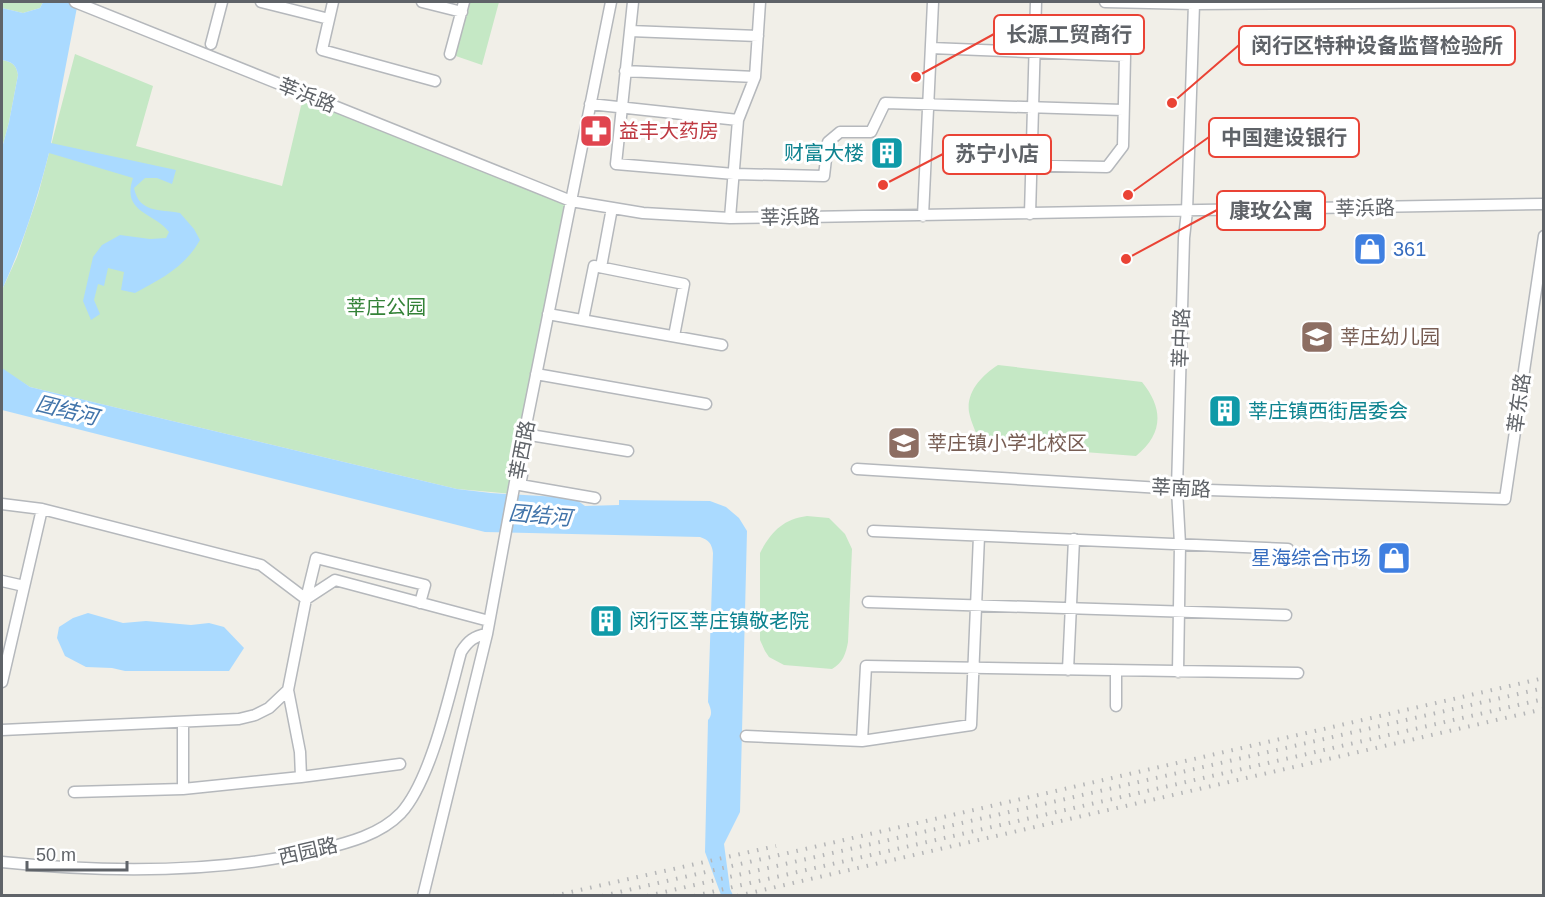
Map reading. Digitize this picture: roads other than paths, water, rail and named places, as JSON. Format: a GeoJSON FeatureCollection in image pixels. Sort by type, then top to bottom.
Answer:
{"type":"FeatureCollection","features":[{"type":"Feature","properties":{"kind":"street"},"geometry":{"type":"LineString","coordinates":[[211,44],[222,2]]}},
{"type":"Feature","properties":{"kind":"street"},"geometry":{"type":"LineString","coordinates":[[261,2],[329,19]]}},
{"type":"Feature","properties":{"kind":"street"},"geometry":{"type":"LineString","coordinates":[[333,2],[322,50],[435,81]]}},
{"type":"Feature","properties":{"kind":"street"},"geometry":{"type":"LineString","coordinates":[[422,2],[463,7],[450,54]]}},
{"type":"Feature","properties":{"kind":"street","name":"莘西路"},"geometry":{"type":"LineString","coordinates":[[423,896],[487,634],[520,455],[610,2]]}},
{"type":"Feature","properties":{"kind":"street"},"geometry":{"type":"LineString","coordinates":[[633,2],[616,164],[734,174],[824,176],[828,142],[840,132],[871,132],[885,103],[1123,110]]}},
{"type":"Feature","properties":{"kind":"street"},"geometry":{"type":"LineString","coordinates":[[730,218],[738,120],[755,77],[760,2]]}},
{"type":"Feature","properties":{"kind":"street"},"geometry":{"type":"LineString","coordinates":[[923,216],[933,2]]}},
{"type":"Feature","properties":{"kind":"street"},"geometry":{"type":"LineString","coordinates":[[1030,214],[1036,2]]}},
{"type":"Feature","properties":{"kind":"street"},"geometry":{"type":"LineString","coordinates":[[1105,2],[1544,3]]}},
{"type":"Feature","properties":{"kind":"street","name":"莘浜路"},"geometry":{"type":"LineString","coordinates":[[79,3],[571,201],[644,213],[730,218],[1544,204]]}},
{"type":"Feature","properties":{"kind":"street","name":"莘中路"},"geometry":{"type":"LineString","coordinates":[[1178,672],[1180,544],[1177,489],[1194,4]]}},
{"type":"Feature","properties":{"kind":"street"},"geometry":{"type":"LineString","coordinates":[[630,31],[758,36]]}},
{"type":"Feature","properties":{"kind":"street"},"geometry":{"type":"LineString","coordinates":[[931,48],[1125,56],[1123,146],[1107,167],[960,164]]}},
{"type":"Feature","properties":{"kind":"street"},"geometry":{"type":"LineString","coordinates":[[626,71],[755,77]]}},
{"type":"Feature","properties":{"kind":"street"},"geometry":{"type":"LineString","coordinates":[[590,104],[738,120]]}},
{"type":"Feature","properties":{"kind":"street"},"geometry":{"type":"LineString","coordinates":[[601,267],[612,208]]}},
{"type":"Feature","properties":{"kind":"street","name":"莘东路"},"geometry":{"type":"LineString","coordinates":[[1505,499],[1544,236]]}},
{"type":"Feature","properties":{"kind":"street"},"geometry":{"type":"LineString","coordinates":[[584,320],[594,266],[601,267],[684,284],[674,336]]}},
{"type":"Feature","properties":{"kind":"street"},"geometry":{"type":"LineString","coordinates":[[548,314],[722,345]]}},
{"type":"Feature","properties":{"kind":"street"},"geometry":{"type":"LineString","coordinates":[[536,374],[706,404]]}},
{"type":"Feature","properties":{"kind":"street"},"geometry":{"type":"LineString","coordinates":[[525,434],[628,451]]}},
{"type":"Feature","properties":{"kind":"street"},"geometry":{"type":"LineString","coordinates":[[520,455],[524,465],[520,485],[595,498]]}},
{"type":"Feature","properties":{"kind":"street","name":"莘南路"},"geometry":{"type":"LineString","coordinates":[[857,470],[1177,489],[1505,499]]}},
{"type":"Feature","properties":{"kind":"street"},"geometry":{"type":"LineString","coordinates":[[2,504],[42,509],[261,566],[306,599]]}},
{"type":"Feature","properties":{"kind":"street"},"geometry":{"type":"LineString","coordinates":[[2,682],[5,650],[24,586],[42,509]]}},
{"type":"Feature","properties":{"kind":"street"},"geometry":{"type":"LineString","coordinates":[[873,531],[1288,549]]}},
{"type":"Feature","properties":{"kind":"street"},"geometry":{"type":"LineString","coordinates":[[746,736],[862,741],[971,725],[980,536]]}},
{"type":"Feature","properties":{"kind":"street"},"geometry":{"type":"LineString","coordinates":[[1068,670],[1074,540]]}},
{"type":"Feature","properties":{"kind":"street"},"geometry":{"type":"LineString","coordinates":[[301,777],[300,752],[288,690],[316,558],[425,585],[420,603]]}},
{"type":"Feature","properties":{"kind":"street"},"geometry":{"type":"LineString","coordinates":[[306,599],[335,580],[489,621]]}},
{"type":"Feature","properties":{"kind":"street"},"geometry":{"type":"LineString","coordinates":[[2,581],[24,586]]}},
{"type":"Feature","properties":{"kind":"street"},"geometry":{"type":"LineString","coordinates":[[868,602],[1286,615]]}},
{"type":"Feature","properties":{"kind":"street","name":"西园路"},"geometry":{"type":"LineString","coordinates":[[2,862],[102,869],[212,866],[295,855],[338,846],[369,835],[400,815],[411,799],[433,750],[461,652],[476,636],[487,634]]}},
{"type":"Feature","properties":{"kind":"street"},"geometry":{"type":"LineString","coordinates":[[862,741],[866,666],[1298,673]]}},
{"type":"Feature","properties":{"kind":"street"},"geometry":{"type":"LineString","coordinates":[[1116,671],[1116,706]]}},
{"type":"Feature","properties":{"kind":"street"},"geometry":{"type":"LineString","coordinates":[[2,730],[239,719],[269,708],[288,690]]}},
{"type":"Feature","properties":{"kind":"street"},"geometry":{"type":"LineString","coordinates":[[183,722],[183,789]]}},
{"type":"Feature","properties":{"kind":"street"},"geometry":{"type":"LineString","coordinates":[[74,792],[183,789],[400,764]]}},
{"type":"Feature","properties":{"kind":"water"},"geometry":{"type":"Polygon","coordinates":[[[43,2],[78,2],[51,143],[176,170],[172,184],[157,178],[145,178],[134,188],[140,202],[145,206],[180,213],[200,240],[180,265],[135,293],[121,290],[124,272],[108,268],[104,286],[98,284],[94,300],[100,314],[91,320],[83,301],[93,257],[102,245],[120,235],[150,239],[166,238],[169,232],[135,205],[130,190],[133,178],[49,153],[28,223],[2,290],[2,148],[18,75],[13,64],[2,60],[2,8],[23,13],[40,8],[43,2]]]}},
{"type":"Feature","properties":{"kind":"water","name":"团结河"},"geometry":{"type":"Polygon","coordinates":[[[2,368],[30,387],[457,489],[574,498],[585,506],[619,505],[619,500],[710,501],[726,507],[739,518],[747,531],[740,812],[724,844],[730,889],[733,895],[721,895],[705,852],[708,720],[711,714],[708,702],[713,553],[708,541],[700,537],[485,532],[2,410],[2,368]]]}},
{"type":"Feature","properties":{"kind":"water"},"geometry":{"type":"Polygon","coordinates":[[[88,613],[123,623],[146,621],[191,625],[209,623],[224,627],[244,648],[229,671],[125,671],[86,667],[65,656],[57,638],[59,627],[73,618],[88,613]]]}},
{"type":"Feature","properties":{"kind":"railway"},"geometry":{"type":"LineString","coordinates":[[602,896],[1544,678]]}},
{"type":"Feature","properties":{"kind":"railway"},"geometry":{"type":"LineString","coordinates":[[647,896],[1544,688]]}},
{"type":"Feature","properties":{"kind":"railway"},"geometry":{"type":"LineString","coordinates":[[694,896],[1544,699]]}},
{"type":"Feature","properties":{"kind":"railway"},"geometry":{"type":"LineString","coordinates":[[737,896],[1544,709]]}},
{"type":"Feature","properties":{"kind":"railway"},"geometry":{"type":"LineString","coordinates":[[553,896],[776,846]]}},
{"type":"Feature","properties":{"kind":"place","name":"长源工贸商行"},"geometry":{"type":"Point","coordinates":[916,77]}},
{"type":"Feature","properties":{"kind":"place","name":"闵行区特种设备监督检验所"},"geometry":{"type":"Point","coordinates":[1172,103]}},
{"type":"Feature","properties":{"kind":"place","name":"益丰大药房"},"geometry":{"type":"Point","coordinates":[596,131]}},
{"type":"Feature","properties":{"kind":"place","name":"财富大楼"},"geometry":{"type":"Point","coordinates":[887,153]}},
{"type":"Feature","properties":{"kind":"place","name":"苏宁小店"},"geometry":{"type":"Point","coordinates":[883,185]}},
{"type":"Feature","properties":{"kind":"place","name":"中国建设银行"},"geometry":{"type":"Point","coordinates":[1128,195]}},
{"type":"Feature","properties":{"kind":"place","name":"361"},"geometry":{"type":"Point","coordinates":[1370,249]}},
{"type":"Feature","properties":{"kind":"place","name":"康玫公寓"},"geometry":{"type":"Point","coordinates":[1126,259]}},
{"type":"Feature","properties":{"kind":"place","name":"莘庄幼儿园"},"geometry":{"type":"Point","coordinates":[1317,337]}},
{"type":"Feature","properties":{"kind":"place","name":"莘庄镇西街居委会"},"geometry":{"type":"Point","coordinates":[1225,411]}},
{"type":"Feature","properties":{"kind":"place","name":"莘庄镇小学北校区"},"geometry":{"type":"Point","coordinates":[904,443]}},
{"type":"Feature","properties":{"kind":"place","name":"星海综合市场"},"geometry":{"type":"Point","coordinates":[1394,558]}},
{"type":"Feature","properties":{"kind":"place","name":"闵行区莘庄镇敬老院"},"geometry":{"type":"Point","coordinates":[606,621]}},
{"type":"Feature","properties":{"kind":"park label","name":"莘庄公园"},"geometry":{"type":"Point","coordinates":[386,307]}}]}
